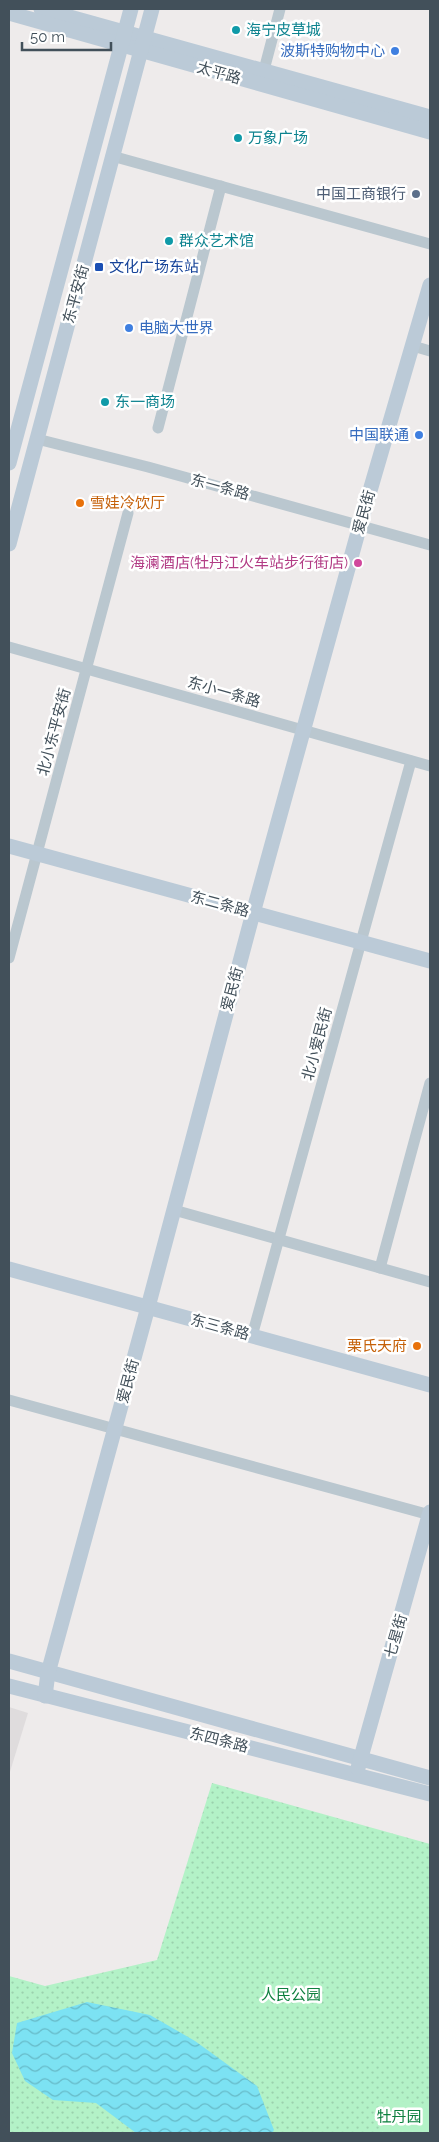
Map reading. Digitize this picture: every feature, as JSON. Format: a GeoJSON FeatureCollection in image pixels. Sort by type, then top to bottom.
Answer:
{"type":"FeatureCollection","features":[{"type":"Feature","properties":{"kind":"main road","name":"太平路"},"geometry":{"type":"LineString","coordinates":[[42,9],[123,38]]}},
{"type":"Feature","properties":{"kind":"main road","name":"东平安街"},"geometry":{"type":"LineString","coordinates":[[9,463],[12,434],[131,9]]}},
{"type":"Feature","properties":{"kind":"main road","name":"东平安街"},"geometry":{"type":"LineString","coordinates":[[9,544],[152,9]]}},
{"type":"Feature","properties":{"kind":"main road","name":"太平路"},"geometry":{"type":"LineString","coordinates":[[9,13],[264,70],[430,117]]}},
{"type":"Feature","properties":{"kind":"main road","name":"太平路"},"geometry":{"type":"LineString","coordinates":[[142,43],[430,132]]}},
{"type":"Feature","properties":{"kind":"main road","name":"爱民街"},"geometry":{"type":"LineString","coordinates":[[45,1696],[48,1673],[116,1428],[253,913],[360,525],[430,285]]}},
{"type":"Feature","properties":{"kind":"main road","name":"东一条路"},"geometry":{"type":"LineString","coordinates":[[12,434],[37,439]]}},
{"type":"Feature","properties":{"kind":"main road","name":"东二条路"},"geometry":{"type":"LineString","coordinates":[[9,846],[430,962]]}},
{"type":"Feature","properties":{"kind":"main road","name":"东三条路"},"geometry":{"type":"LineString","coordinates":[[9,1269],[430,1385]]}},
{"type":"Feature","properties":{"kind":"main road","name":"七星街"},"geometry":{"type":"LineString","coordinates":[[356,1774],[430,1514]]}},
{"type":"Feature","properties":{"kind":"main road"},"geometry":{"type":"LineString","coordinates":[[9,1661],[430,1778]]}},
{"type":"Feature","properties":{"kind":"main road","name":"东四条路"},"geometry":{"type":"LineString","coordinates":[[9,1686],[430,1794]]}},
{"type":"Feature","properties":{"kind":"street"},"geometry":{"type":"LineString","coordinates":[[264,70],[280,9]]}},
{"type":"Feature","properties":{"kind":"street"},"geometry":{"type":"LineString","coordinates":[[112,156],[430,244]]}},
{"type":"Feature","properties":{"kind":"street"},"geometry":{"type":"LineString","coordinates":[[158,428],[221,186]]}},
{"type":"Feature","properties":{"kind":"street"},"geometry":{"type":"LineString","coordinates":[[413,346],[430,351]]}},
{"type":"Feature","properties":{"kind":"street","name":"东一条路"},"geometry":{"type":"LineString","coordinates":[[37,439],[148,467],[430,545]]}},
{"type":"Feature","properties":{"kind":"street","name":"北小东平安街"},"geometry":{"type":"LineString","coordinates":[[9,958],[128,513]]}},
{"type":"Feature","properties":{"kind":"street","name":"东小一条路"},"geometry":{"type":"LineString","coordinates":[[9,647],[430,766]]}},
{"type":"Feature","properties":{"kind":"street","name":"北小爱民街"},"geometry":{"type":"LineString","coordinates":[[252,1336],[411,761]]}},
{"type":"Feature","properties":{"kind":"street"},"geometry":{"type":"LineString","coordinates":[[380,1268],[430,1083]]}},
{"type":"Feature","properties":{"kind":"street"},"geometry":{"type":"LineString","coordinates":[[174,1210],[430,1282]]}},
{"type":"Feature","properties":{"kind":"street"},"geometry":{"type":"LineString","coordinates":[[9,1400],[430,1514]]}},
{"type":"Feature","properties":{"kind":"shaded area"},"geometry":{"type":"Polygon","coordinates":[[[9,1707],[28,1713],[9,1775],[9,1707]]]}},
{"type":"Feature","properties":{"kind":"green space","name":"人民公园"},"geometry":{"type":"Polygon","coordinates":[[[212,1783],[430,1844],[430,2133],[9,2133],[9,1976],[45,1986],[157,1960],[212,1783]]]}},
{"type":"Feature","properties":{"kind":"green space","name":"牡丹园"},"geometry":{"type":"Polygon","coordinates":[[[385,2098],[430,2106],[430,2133],[378,2133],[385,2098]]]}},
{"type":"Feature","properties":{"kind":"water"},"geometry":{"type":"Polygon","coordinates":[[[87,2002],[150,2015],[195,2041],[257,2086],[274,2130],[272,2133],[136,2133],[96,2103],[53,2100],[25,2081],[12,2053],[17,2023],[87,2002]]]}},
{"type":"Feature","properties":{"kind":"place","name":"海宁皮草城"},"geometry":{"type":"Point","coordinates":[236,30]}},
{"type":"Feature","properties":{"kind":"place","name":"波斯特购物中心"},"geometry":{"type":"Point","coordinates":[395,51]}},
{"type":"Feature","properties":{"kind":"place","name":"万象广场"},"geometry":{"type":"Point","coordinates":[238,138]}},
{"type":"Feature","properties":{"kind":"place","name":"中国工商银行"},"geometry":{"type":"Point","coordinates":[416,194]}},
{"type":"Feature","properties":{"kind":"place","name":"群众艺术馆"},"geometry":{"type":"Point","coordinates":[169,241]}},
{"type":"Feature","properties":{"kind":"place","name":"文化广场东站"},"geometry":{"type":"Point","coordinates":[99,267]}},
{"type":"Feature","properties":{"kind":"place","name":"电脑大世界"},"geometry":{"type":"Point","coordinates":[129,328]}},
{"type":"Feature","properties":{"kind":"place","name":"东一商场"},"geometry":{"type":"Point","coordinates":[105,402]}},
{"type":"Feature","properties":{"kind":"place","name":"中国联通"},"geometry":{"type":"Point","coordinates":[419,435]}},
{"type":"Feature","properties":{"kind":"place","name":"雪娃冷饮厅"},"geometry":{"type":"Point","coordinates":[80,503]}},
{"type":"Feature","properties":{"kind":"place","name":"海澜酒店(牡丹江火车站步行街店)"},"geometry":{"type":"Point","coordinates":[358,563]}},
{"type":"Feature","properties":{"kind":"place","name":"栗氏天府"},"geometry":{"type":"Point","coordinates":[417,1346]}}]}
